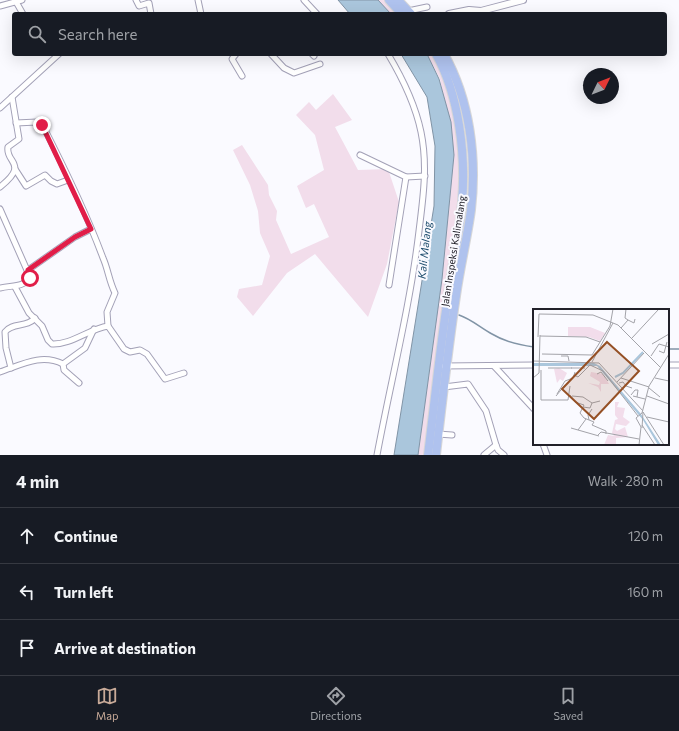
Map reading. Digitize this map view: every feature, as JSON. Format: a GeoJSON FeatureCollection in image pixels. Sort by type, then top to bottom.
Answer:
{"type":"FeatureCollection","features":[{"type":"Feature","properties":{"kind":"main road"},"geometry":{"type":"LineString","coordinates":[[389,0],[406,12]]}},
{"type":"Feature","properties":{"kind":"main road"},"geometry":{"type":"LineString","coordinates":[[398,0],[406,12]]}},
{"type":"Feature","properties":{"kind":"main road","name":"Jalan Inspeksi Kalimalang"},"geometry":{"type":"LineString","coordinates":[[436,455],[438,434],[436,418],[460,223],[462,191],[461,158],[456,112],[446,74],[437,56]]}},
{"type":"Feature","properties":{"kind":"main road","name":"Jalan Inspeksi Kalimalang"},"geometry":{"type":"LineString","coordinates":[[428,455],[444,387],[443,366],[472,192],[469,127],[460,91],[445,56]]}},
{"type":"Feature","properties":{"kind":"main road"},"geometry":{"type":"LineString","coordinates":[[462,191],[472,192]]}},
{"type":"Feature","properties":{"kind":"street"},"geometry":{"type":"LineString","coordinates":[[0,6],[22,0]]}},
{"type":"Feature","properties":{"kind":"street"},"geometry":{"type":"LineString","coordinates":[[136,0],[139,6],[149,3],[151,12]]}},
{"type":"Feature","properties":{"kind":"street"},"geometry":{"type":"LineString","coordinates":[[198,0],[201,12]]}},
{"type":"Feature","properties":{"kind":"street"},"geometry":{"type":"LineString","coordinates":[[304,0],[315,12]]}},
{"type":"Feature","properties":{"kind":"street"},"geometry":{"type":"LineString","coordinates":[[459,12],[469,10],[479,12],[523,0]]}},
{"type":"Feature","properties":{"kind":"street"},"geometry":{"type":"LineString","coordinates":[[15,1],[22,12]]}},
{"type":"Feature","properties":{"kind":"street"},"geometry":{"type":"LineString","coordinates":[[410,12],[427,7]]}},
{"type":"Feature","properties":{"kind":"street"},"geometry":{"type":"LineString","coordinates":[[0,108],[57,56]]}},
{"type":"Feature","properties":{"kind":"street"},"geometry":{"type":"LineString","coordinates":[[234,56],[232,58],[242,76]]}},
{"type":"Feature","properties":{"kind":"street"},"geometry":{"type":"LineString","coordinates":[[273,56],[284,68],[294,73],[320,64]]}},
{"type":"Feature","properties":{"kind":"street"},"geometry":{"type":"LineString","coordinates":[[377,455],[411,297],[425,176],[422,138],[415,110],[404,82],[389,56]]}},
{"type":"Feature","properties":{"kind":"street"},"geometry":{"type":"LineString","coordinates":[[12,97],[19,139],[7,149],[14,161],[15,169],[25,185],[45,175],[51,181],[58,184],[68,180]]}},
{"type":"Feature","properties":{"kind":"street"},"geometry":{"type":"LineString","coordinates":[[16,123],[37,122],[42,124],[91,229],[104,259],[111,285],[115,293],[107,312],[108,326],[124,349],[130,352],[140,350],[147,354],[165,379],[184,373]]}},
{"type":"Feature","properties":{"kind":"street"},"geometry":{"type":"LineString","coordinates":[[360,155],[371,162],[406,177],[425,176]]}},
{"type":"Feature","properties":{"kind":"street"},"geometry":{"type":"LineString","coordinates":[[0,187],[10,177],[15,169]]}},
{"type":"Feature","properties":{"kind":"street"},"geometry":{"type":"LineString","coordinates":[[389,285],[406,177]]}},
{"type":"Feature","properties":{"kind":"street"},"geometry":{"type":"LineString","coordinates":[[0,209],[30,277],[27,282],[15,287],[0,288]]}},
{"type":"Feature","properties":{"kind":"street"},"geometry":{"type":"LineString","coordinates":[[28,270],[75,237],[91,229]]}},
{"type":"Feature","properties":{"kind":"street"},"geometry":{"type":"LineString","coordinates":[[15,287],[27,310],[42,326],[48,340],[52,344],[64,342],[94,329],[108,326]]}},
{"type":"Feature","properties":{"kind":"street"},"geometry":{"type":"LineString","coordinates":[[11,368],[6,348],[6,330],[30,323],[35,318]]}},
{"type":"Feature","properties":{"kind":"street"},"geometry":{"type":"LineString","coordinates":[[63,364],[85,348],[94,329]]}},
{"type":"Feature","properties":{"kind":"street"},"geometry":{"type":"LineString","coordinates":[[0,372],[18,365],[44,359],[52,359],[63,364]]}},
{"type":"Feature","properties":{"kind":"street"},"geometry":{"type":"LineString","coordinates":[[63,364],[64,370],[78,383]]}},
{"type":"Feature","properties":{"kind":"street"},"geometry":{"type":"LineString","coordinates":[[443,366],[533,365]]}},
{"type":"Feature","properties":{"kind":"street"},"geometry":{"type":"LineString","coordinates":[[494,366],[533,408]]}},
{"type":"Feature","properties":{"kind":"street"},"geometry":{"type":"LineString","coordinates":[[444,387],[466,383],[471,386],[486,411],[498,450],[504,455]]}},
{"type":"Feature","properties":{"kind":"street"},"geometry":{"type":"LineString","coordinates":[[438,434],[452,435]]}},
{"type":"Feature","properties":{"kind":"street"},"geometry":{"type":"LineString","coordinates":[[484,455],[496,444]]}},
{"type":"Feature","properties":{"kind":"street"},"geometry":{"type":"LineString","coordinates":[[544,445],[547,455]]}},
{"type":"Feature","properties":{"kind":"shaded area"},"geometry":{"type":"Polygon","coordinates":[[[378,0],[389,0],[400,12],[389,12],[378,0]]]}},
{"type":"Feature","properties":{"kind":"shaded area"},"geometry":{"type":"Polygon","coordinates":[[[428,56],[437,56],[453,95],[462,174],[428,455],[418,455],[439,298],[454,155],[440,79],[428,56]]]}},
{"type":"Feature","properties":{"kind":"shaded area"},"geometry":{"type":"Polygon","coordinates":[[[333,94],[352,120],[335,127],[358,170],[388,169],[399,202],[387,264],[368,317],[315,254],[287,273],[253,316],[237,297],[239,289],[262,285],[270,256],[260,233],[258,211],[250,185],[233,150],[242,145],[268,185],[269,195],[277,211],[276,220],[291,254],[329,237],[314,204],[306,208],[297,186],[324,170],[315,135],[296,115],[309,102],[316,110],[333,94]]]}},
{"type":"Feature","properties":{"kind":"water"},"geometry":{"type":"Polygon","coordinates":[[[338,0],[378,0],[389,12],[348,12],[338,0]]]}},
{"type":"Feature","properties":{"kind":"water"},"geometry":{"type":"Polygon","coordinates":[[[402,56],[428,56],[439,79],[451,122],[454,155],[442,279],[418,455],[394,455],[434,206],[435,146],[427,97],[402,56]]]}},
{"type":"Feature","properties":{"kind":"waterway"},"geometry":{"type":"LineString","coordinates":[[459,315],[502,339],[533,347]]}},
{"type":"Feature","properties":{"kind":"waterway"},"geometry":{"type":"LineString","coordinates":[[669,349],[679,349]]}},
{"type":"Feature","properties":{"kind":"route"},"geometry":{"type":"LineString","coordinates":[[30,278],[28,270],[75,237],[91,229],[42,125]]}},
{"type":"Feature","properties":{"kind":"water label","name":"Kali Malang"},"geometry":{"type":"Point","coordinates":[424,250]}}]}
